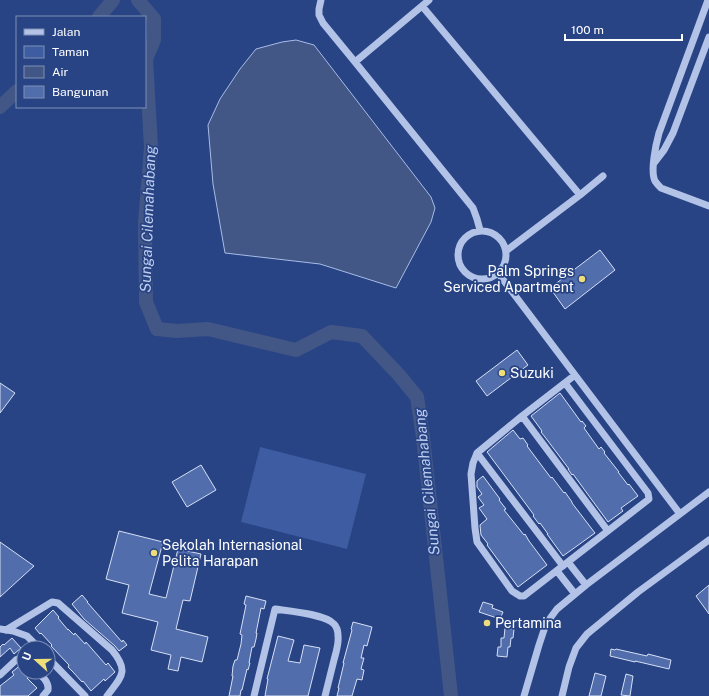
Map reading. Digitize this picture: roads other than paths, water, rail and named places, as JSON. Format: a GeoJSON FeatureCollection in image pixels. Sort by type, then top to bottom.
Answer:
{"type":"FeatureCollection","features":[{"type":"Feature","properties":{"kind":"street"},"geometry":{"type":"LineString","coordinates":[[321,0],[319,9],[320,18],[323,23],[473,208],[480,230]]}},
{"type":"Feature","properties":{"kind":"street"},"geometry":{"type":"LineString","coordinates":[[355,62],[429,0]]}},
{"type":"Feature","properties":{"kind":"street"},"geometry":{"type":"LineString","coordinates":[[708,0],[659,133],[656,145],[654,173],[658,186],[709,206]]}},
{"type":"Feature","properties":{"kind":"street"},"geometry":{"type":"LineString","coordinates":[[422,6],[580,196]]}},
{"type":"Feature","properties":{"kind":"street"},"geometry":{"type":"LineString","coordinates":[[654,163],[673,133],[709,37]]}},
{"type":"Feature","properties":{"kind":"street"},"geometry":{"type":"LineString","coordinates":[[506,251],[580,196],[604,176]]}},
{"type":"Feature","properties":{"kind":"street"},"geometry":{"type":"LineString","coordinates":[[480,230],[487,231],[500,238],[506,251],[505,263],[498,273],[491,278],[483,280],[475,279],[467,275],[461,269],[458,261],[460,244],[465,237],[480,230]]}},
{"type":"Feature","properties":{"kind":"street"},"geometry":{"type":"LineString","coordinates":[[498,273],[680,514]]}},
{"type":"Feature","properties":{"kind":"street"},"geometry":{"type":"LineString","coordinates":[[565,383],[649,496],[649,499],[524,596],[520,596],[512,591],[477,542],[471,474],[473,463],[477,454],[522,416],[575,375]]}},
{"type":"Feature","properties":{"kind":"street"},"geometry":{"type":"LineString","coordinates":[[522,416],[608,531]]}},
{"type":"Feature","properties":{"kind":"street"},"geometry":{"type":"LineString","coordinates":[[477,454],[562,566],[575,594]]}},
{"type":"Feature","properties":{"kind":"street"},"geometry":{"type":"LineString","coordinates":[[524,696],[545,627],[557,609],[586,585],[709,492]]}},
{"type":"Feature","properties":{"kind":"street"},"geometry":{"type":"LineString","coordinates":[[562,696],[569,667],[576,648],[587,634],[638,592],[709,540]]}},
{"type":"Feature","properties":{"kind":"street"},"geometry":{"type":"LineString","coordinates":[[562,566],[586,585]]}},
{"type":"Feature","properties":{"kind":"street"},"geometry":{"type":"LineString","coordinates":[[3,630],[52,602],[58,603],[112,650],[119,659],[122,674],[107,696]]}},
{"type":"Feature","properties":{"kind":"street"},"geometry":{"type":"LineString","coordinates":[[254,696],[275,609],[307,613],[333,623],[337,629],[337,646],[325,696]]}},
{"type":"Feature","properties":{"kind":"street"},"geometry":{"type":"LineString","coordinates":[[3,630],[27,636],[31,640]]}},
{"type":"Feature","properties":{"kind":"street"},"geometry":{"type":"LineString","coordinates":[[0,675],[16,660]]}},
{"type":"Feature","properties":{"kind":"street"},"geometry":{"type":"LineString","coordinates":[[56,666],[85,696]]}},
{"type":"Feature","properties":{"kind":"street"},"geometry":{"type":"LineString","coordinates":[[44,696],[48,690],[46,680]]}},
{"type":"Feature","properties":{"kind":"water"},"geometry":{"type":"Polygon","coordinates":[[[296,40],[314,45],[431,197],[435,208],[431,222],[396,288],[320,264],[225,253],[213,184],[208,125],[220,99],[240,69],[256,49],[296,40]]]}},
{"type":"Feature","properties":{"kind":"waterway","name":"Sungai Cilemahabang"},"geometry":{"type":"LineString","coordinates":[[100,16],[113,0]]}},
{"type":"Feature","properties":{"kind":"waterway","name":"Sungai Cilemahabang"},"geometry":{"type":"LineString","coordinates":[[138,0],[154,19],[154,40],[146,59],[151,147],[145,223],[146,302],[157,329],[177,331],[208,329],[296,350],[331,332],[362,336],[399,375],[417,397],[423,437],[451,696]]}},
{"type":"Feature","properties":{"kind":"waterway","name":"Sungai Cilemahabang"},"geometry":{"type":"LineString","coordinates":[[0,107],[16,92]]}},
{"type":"Feature","properties":{"kind":"place","name":"Palm Springs Serviced Apartment"},"geometry":{"type":"Point","coordinates":[582,279]}},
{"type":"Feature","properties":{"kind":"place","name":"Suzuki"},"geometry":{"type":"Point","coordinates":[502,373]}},
{"type":"Feature","properties":{"kind":"place","name":"Sekolah Internasional Pelita Harapan"},"geometry":{"type":"Point","coordinates":[154,553]}},
{"type":"Feature","properties":{"kind":"place","name":"Pertamina"},"geometry":{"type":"Point","coordinates":[487,623]}}]}
